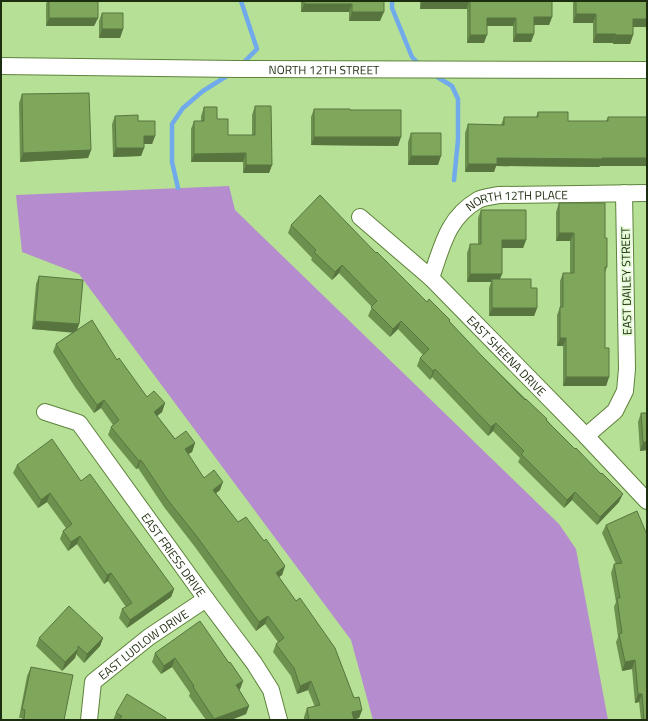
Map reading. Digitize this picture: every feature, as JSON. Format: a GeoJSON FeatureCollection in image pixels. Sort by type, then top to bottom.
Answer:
{"type":"FeatureCollection","features":[{"type":"Feature","properties":{"kind":"street","name":"NORTH 12TH STREET"},"geometry":{"type":"LineString","coordinates":[[1,66],[238,69],[647,70]]}},
{"type":"Feature","properties":{"kind":"street","name":"EAST DAILEY STREET"},"geometry":{"type":"LineString","coordinates":[[586,436],[615,411],[624,391],[627,368],[624,193]]}},
{"type":"Feature","properties":{"kind":"street","name":"NORTH 12TH PLACE"},"geometry":{"type":"LineString","coordinates":[[431,278],[448,229],[462,212],[479,200],[499,195],[647,193]]}},
{"type":"Feature","properties":{"kind":"street","name":"EAST SHEENA DRIVE"},"geometry":{"type":"LineString","coordinates":[[360,217],[431,278],[586,436],[647,501]]}},
{"type":"Feature","properties":{"kind":"street","name":"EAST FRIESS DRIVE"},"geometry":{"type":"LineString","coordinates":[[46,412],[78,423],[254,663],[271,690],[279,720]]}},
{"type":"Feature","properties":{"kind":"street","name":"EAST LUDLOW DRIVE"},"geometry":{"type":"LineString","coordinates":[[89,720],[93,682],[149,637],[206,599]]}},
{"type":"Feature","properties":{"kind":"shaded area"},"geometry":{"type":"Polygon","coordinates":[[[229,186],[235,210],[559,524],[576,549],[608,720],[373,720],[351,640],[79,274],[22,252],[16,195],[229,186]]]}},
{"type":"Feature","properties":{"kind":"building"},"geometry":{"type":"Polygon","coordinates":[[[49,1],[98,1],[98,18],[49,18],[49,1]]]}},
{"type":"Feature","properties":{"kind":"building"},"geometry":{"type":"Polygon","coordinates":[[[304,1],[384,1],[384,12],[352,12],[352,4],[304,4],[304,1]]]}},
{"type":"Feature","properties":{"kind":"building"},"geometry":{"type":"Polygon","coordinates":[[[470,1],[552,1],[552,17],[534,17],[534,34],[516,34],[516,18],[487,18],[487,35],[470,35],[470,1]]]}},
{"type":"Feature","properties":{"kind":"building"},"geometry":{"type":"Polygon","coordinates":[[[576,1],[647,1],[647,19],[633,19],[633,35],[596,34],[596,14],[576,14],[576,1]]]}},
{"type":"Feature","properties":{"kind":"building"},"geometry":{"type":"Polygon","coordinates":[[[102,13],[123,13],[123,29],[102,29],[102,13]]]}},
{"type":"Feature","properties":{"kind":"building"},"geometry":{"type":"Polygon","coordinates":[[[89,93],[91,150],[23,153],[22,94],[89,93]]]}},
{"type":"Feature","properties":{"kind":"building"},"geometry":{"type":"Polygon","coordinates":[[[255,106],[271,106],[272,165],[246,165],[246,153],[194,154],[194,121],[204,121],[204,107],[217,107],[217,119],[228,119],[228,135],[255,135],[255,106]]]}},
{"type":"Feature","properties":{"kind":"building"},"geometry":{"type":"Polygon","coordinates":[[[314,109],[401,110],[401,137],[314,137],[314,109]]]}},
{"type":"Feature","properties":{"kind":"building"},"geometry":{"type":"Polygon","coordinates":[[[538,112],[568,112],[568,121],[608,121],[608,117],[647,117],[647,158],[497,158],[497,164],[468,164],[468,124],[504,125],[504,117],[538,117],[538,112]]]}},
{"type":"Feature","properties":{"kind":"building"},"geometry":{"type":"Polygon","coordinates":[[[138,115],[138,121],[155,121],[155,136],[144,136],[144,148],[116,148],[115,116],[138,115]]]}},
{"type":"Feature","properties":{"kind":"building"},"geometry":{"type":"Polygon","coordinates":[[[411,133],[441,133],[441,156],[411,156],[411,133]]]}},
{"type":"Feature","properties":{"kind":"building"},"geometry":{"type":"Polygon","coordinates":[[[320,195],[376,253],[377,252],[427,302],[429,299],[525,400],[526,399],[547,419],[546,420],[575,449],[576,448],[623,494],[600,517],[575,492],[567,500],[521,454],[524,451],[496,423],[491,427],[435,369],[433,371],[420,358],[429,349],[401,321],[393,329],[371,307],[377,301],[342,265],[335,272],[314,252],[316,250],[291,225],[320,195]]]}},
{"type":"Feature","properties":{"kind":"building"},"geometry":{"type":"Polygon","coordinates":[[[559,203],[605,203],[607,267],[605,267],[605,348],[609,348],[609,377],[566,377],[566,338],[560,338],[560,307],[563,307],[563,273],[574,273],[574,233],[559,233],[559,203]]]}},
{"type":"Feature","properties":{"kind":"building"},"geometry":{"type":"Polygon","coordinates":[[[481,210],[526,210],[526,240],[502,240],[502,274],[470,274],[470,244],[481,244],[481,210]]]}},
{"type":"Feature","properties":{"kind":"building"},"geometry":{"type":"Polygon","coordinates":[[[39,276],[83,280],[79,324],[35,321],[39,276]]]}},
{"type":"Feature","properties":{"kind":"building"},"geometry":{"type":"Polygon","coordinates":[[[492,279],[531,279],[531,288],[537,288],[537,308],[492,308],[492,279]]]}},
{"type":"Feature","properties":{"kind":"building"},"geometry":{"type":"Polygon","coordinates":[[[92,320],[117,360],[119,358],[147,397],[154,391],[165,403],[154,412],[175,439],[186,431],[195,443],[185,449],[204,478],[214,470],[223,482],[213,490],[238,522],[246,517],[264,541],[266,539],[285,566],[276,573],[296,601],[300,598],[335,648],[354,698],[359,697],[362,710],[352,712],[354,720],[309,720],[307,708],[320,705],[311,681],[300,686],[294,668],[276,644],[284,638],[268,616],[259,622],[198,538],[167,499],[141,460],[139,461],[111,427],[119,420],[104,400],[97,405],[78,378],[56,344],[92,320]]]}},
{"type":"Feature","properties":{"kind":"building"},"geometry":{"type":"Polygon","coordinates":[[[641,413],[647,413],[647,442],[643,442],[641,413]]]}},
{"type":"Feature","properties":{"kind":"building"},"geometry":{"type":"Polygon","coordinates":[[[52,439],[81,481],[90,474],[174,589],[130,620],[122,609],[132,603],[111,573],[107,575],[80,536],[71,542],[63,531],[72,524],[50,493],[41,500],[17,465],[52,439]]]}},
{"type":"Feature","properties":{"kind":"building"},"geometry":{"type":"Polygon","coordinates":[[[637,511],[647,535],[647,720],[644,720],[642,694],[638,694],[635,660],[625,662],[619,634],[622,633],[617,598],[620,598],[614,564],[622,563],[606,525],[637,511]]]}},
{"type":"Feature","properties":{"kind":"building"},"geometry":{"type":"Polygon","coordinates":[[[69,606],[103,638],[87,654],[78,646],[78,649],[65,662],[39,638],[69,606]]]}},
{"type":"Feature","properties":{"kind":"building"},"geometry":{"type":"Polygon","coordinates":[[[200,621],[243,681],[236,685],[249,706],[214,719],[175,658],[164,666],[155,653],[200,621]]]}},
{"type":"Feature","properties":{"kind":"building"},"geometry":{"type":"Polygon","coordinates":[[[31,667],[73,675],[64,720],[24,720],[25,710],[22,709],[31,667]]]}},
{"type":"Feature","properties":{"kind":"building"},"geometry":{"type":"Polygon","coordinates":[[[127,694],[166,718],[165,720],[119,720],[122,716],[116,713],[127,694]]]}},
{"type":"Feature","properties":{"kind":"waterway"},"geometry":{"type":"LineString","coordinates":[[241,1],[257,49],[242,64]]}},
{"type":"Feature","properties":{"kind":"waterway"},"geometry":{"type":"LineString","coordinates":[[392,1],[392,8],[412,57],[420,65]]}},
{"type":"Feature","properties":{"kind":"waterway"},"geometry":{"type":"LineString","coordinates":[[178,188],[172,162],[172,124],[183,108],[203,91],[230,74]]}},
{"type":"Feature","properties":{"kind":"waterway"},"geometry":{"type":"LineString","coordinates":[[434,75],[452,86],[458,99],[458,140],[454,180]]}}]}
